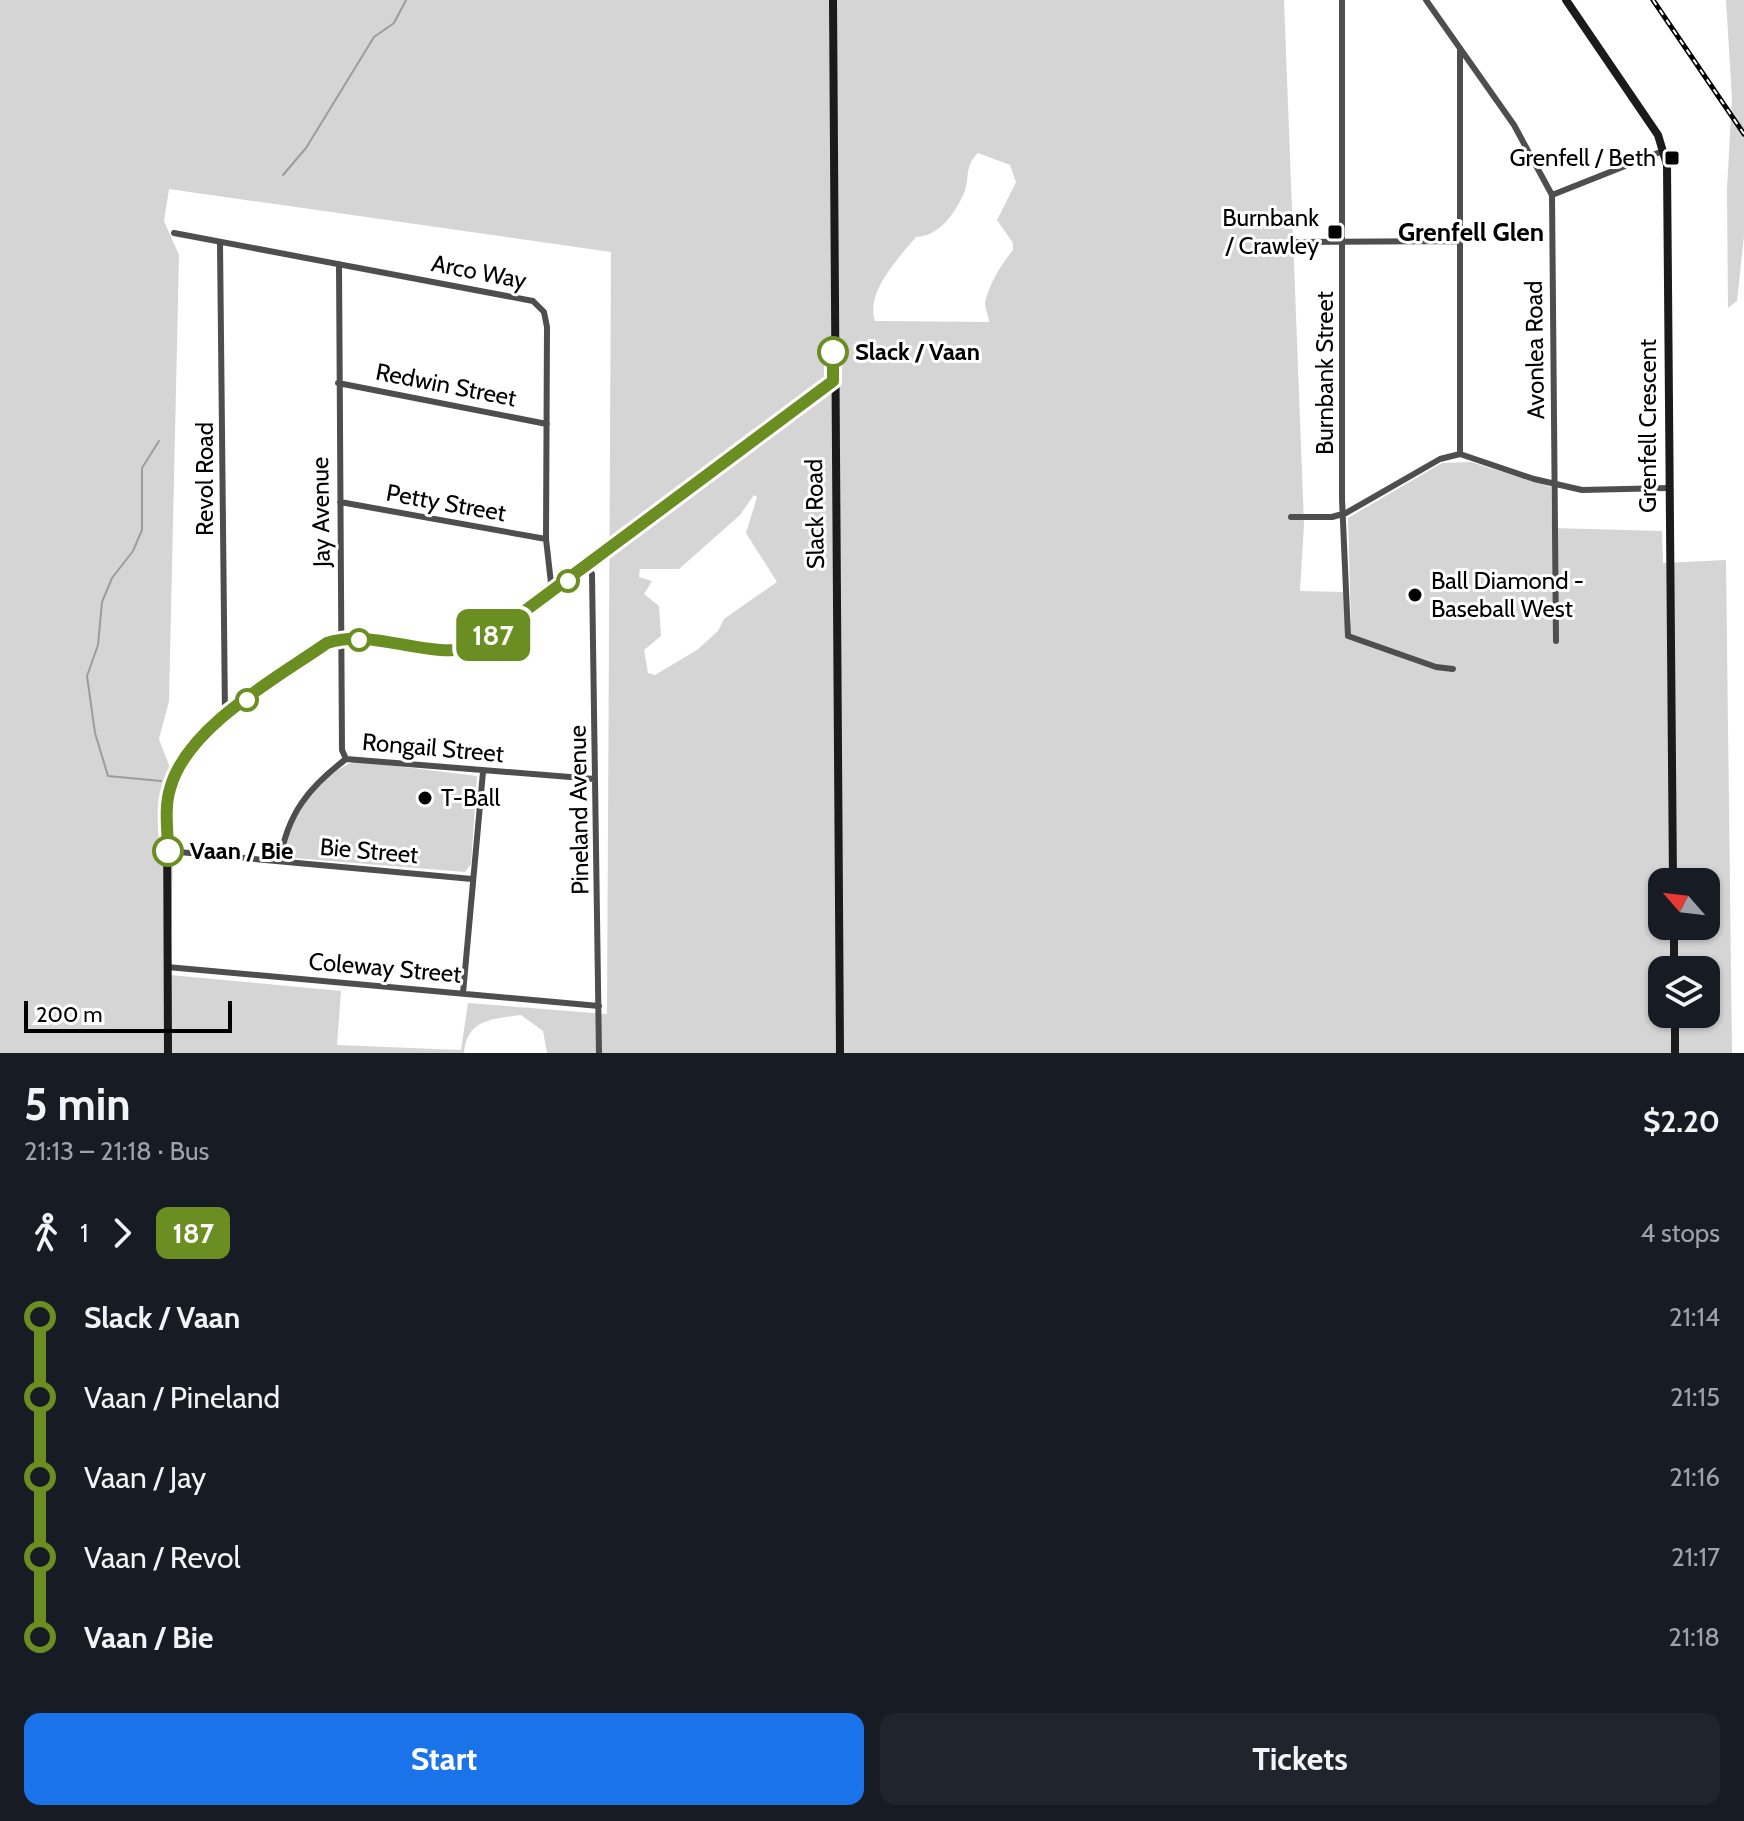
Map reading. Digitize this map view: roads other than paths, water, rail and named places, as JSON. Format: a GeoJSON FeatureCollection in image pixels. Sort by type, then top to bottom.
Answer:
{"type":"FeatureCollection","features":[{"type":"Feature","properties":{"kind":"street","name":"Slack Road"},"geometry":{"type":"LineString","coordinates":[[833,0],[833,381],[842,1053]]}},
{"type":"Feature","properties":{"kind":"street","name":"Burnbank Street"},"geometry":{"type":"LineString","coordinates":[[1342,0],[1342,499],[1346,513],[1348,636],[1436,667],[1453,669]]}},
{"type":"Feature","properties":{"kind":"street","name":"Avonlea Road"},"geometry":{"type":"LineString","coordinates":[[1426,0],[1514,125],[1552,195],[1556,641]]}},
{"type":"Feature","properties":{"kind":"street"},"geometry":{"type":"LineString","coordinates":[[1552,195],[1665,150],[1566,0]]}},
{"type":"Feature","properties":{"kind":"street"},"geometry":{"type":"LineString","coordinates":[[1460,51],[1460,454]]}},
{"type":"Feature","properties":{"kind":"street","name":"Grenfell Crescent"},"geometry":{"type":"LineString","coordinates":[[1665,150],[1673,868]]}},
{"type":"Feature","properties":{"kind":"street","name":"Arco Way"},"geometry":{"type":"LineString","coordinates":[[174,233],[533,301],[544,312],[547,327],[546,539],[552,592]]}},
{"type":"Feature","properties":{"kind":"street"},"geometry":{"type":"LineString","coordinates":[[1298,242],[1459,241]]}},
{"type":"Feature","properties":{"kind":"street","name":"Revol Road"},"geometry":{"type":"LineString","coordinates":[[220,243],[225,715]]}},
{"type":"Feature","properties":{"kind":"street","name":"Jay Avenue"},"geometry":{"type":"LineString","coordinates":[[339,264],[340,638],[342,750],[346,759]]}},
{"type":"Feature","properties":{"kind":"street"},"geometry":{"type":"LineString","coordinates":[[168,1053],[170,786],[185,757],[225,715],[327,643],[340,638],[464,651],[478,646],[588,567],[833,381]]}},
{"type":"Feature","properties":{"kind":"street","name":"Redwin Street"},"geometry":{"type":"LineString","coordinates":[[338,383],[547,424]]}},
{"type":"Feature","properties":{"kind":"street"},"geometry":{"type":"LineString","coordinates":[[1291,517],[1332,517],[1346,513],[1440,459],[1460,454],[1555,485],[1582,490],[1668,488]]}},
{"type":"Feature","properties":{"kind":"street","name":"Petty Street"},"geometry":{"type":"LineString","coordinates":[[340,502],[546,539]]}},
{"type":"Feature","properties":{"kind":"street","name":"Pineland Avenue"},"geometry":{"type":"LineString","coordinates":[[588,567],[592,574],[599,1053]]}},
{"type":"Feature","properties":{"kind":"street","name":"Rongail Street"},"geometry":{"type":"LineString","coordinates":[[280,861],[283,840],[294,810],[327,773],[346,759],[595,779]]}},
{"type":"Feature","properties":{"kind":"street"},"geometry":{"type":"LineString","coordinates":[[463,993],[483,772]]}},
{"type":"Feature","properties":{"kind":"street","name":"Bie Street"},"geometry":{"type":"LineString","coordinates":[[168,851],[472,879]]}},
{"type":"Feature","properties":{"kind":"street","name":"Coleway Street"},"geometry":{"type":"LineString","coordinates":[[167,967],[599,1006]]}},
{"type":"Feature","properties":{"kind":"street"},"geometry":{"type":"LineString","coordinates":[[1675,1028],[1675,1053]]}},
{"type":"Feature","properties":{"kind":"waterway"},"geometry":{"type":"LineString","coordinates":[[283,175],[306,148],[374,37],[394,23],[406,0]]}},
{"type":"Feature","properties":{"kind":"waterway"},"geometry":{"type":"LineString","coordinates":[[159,441],[142,468],[142,530],[133,551],[112,578],[102,602],[98,645],[87,676],[95,733],[108,776],[161,781]]}},
{"type":"Feature","properties":{"kind":"railway"},"geometry":{"type":"LineString","coordinates":[[1653,0],[1744,134]]}},
{"type":"Feature","properties":{"kind":"place","name":"Grenfell / Beth"},"geometry":{"type":"Point","coordinates":[1672,158]}},
{"type":"Feature","properties":{"kind":"place","name":"Burnbank / Crawley"},"geometry":{"type":"Point","coordinates":[1335,232]}},
{"type":"Feature","properties":{"kind":"place","name":"Slack / Vaan"},"geometry":{"type":"Point","coordinates":[833,352]}},
{"type":"Feature","properties":{"kind":"place","name":"Ball Diamond - Baseball West"},"geometry":{"type":"Point","coordinates":[1415,595]}},
{"type":"Feature","properties":{"kind":"place","name":"T-Ball"},"geometry":{"type":"Point","coordinates":[425,798]}},
{"type":"Feature","properties":{"kind":"place","name":"Vaan / Bie"},"geometry":{"type":"Point","coordinates":[168,851]}},
{"type":"Feature","properties":{"kind":"district","name":"Grenfell Glen"},"geometry":{"type":"Point","coordinates":[1471,232]}}]}
